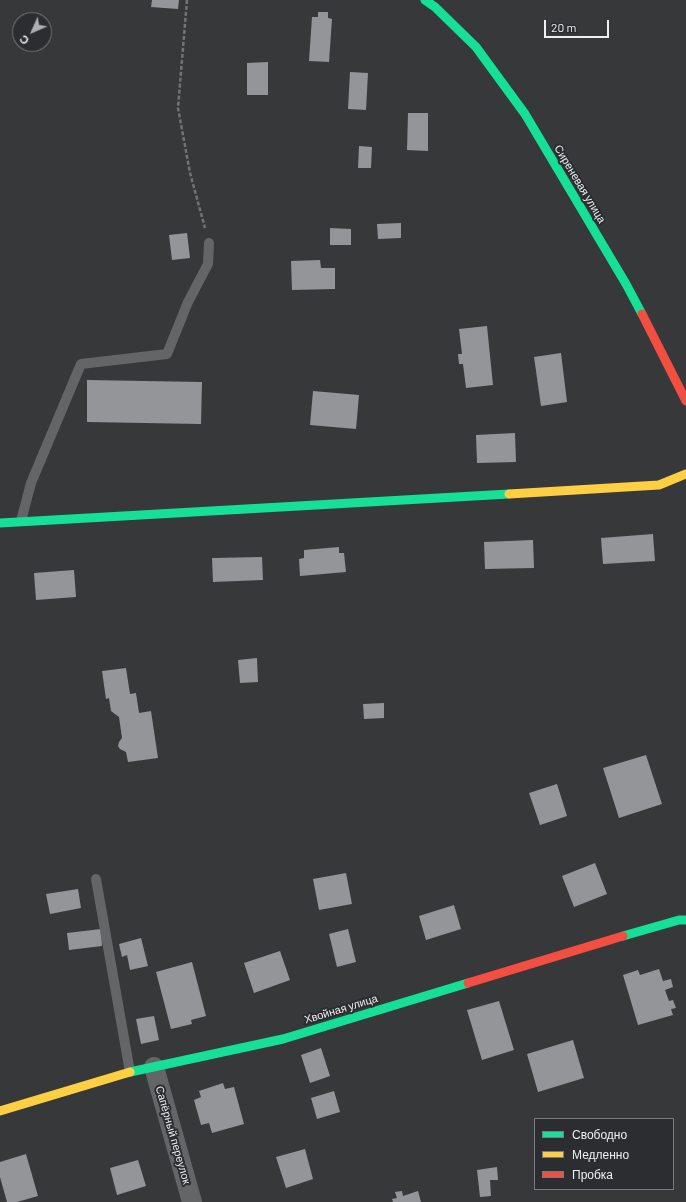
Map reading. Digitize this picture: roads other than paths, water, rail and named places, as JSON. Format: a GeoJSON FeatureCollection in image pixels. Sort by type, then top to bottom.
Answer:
{"type":"FeatureCollection","features":[{"type":"Feature","properties":{"kind":"street","name":"Сиреневая улица"},"geometry":{"type":"LineString","coordinates":[[425,0],[435,7],[476,47],[525,114],[626,284],[686,401]]}},
{"type":"Feature","properties":{"kind":"street"},"geometry":{"type":"LineString","coordinates":[[0,523],[659,485],[686,474]]}},
{"type":"Feature","properties":{"kind":"street","name":"Хвойная улица"},"geometry":{"type":"LineString","coordinates":[[0,1111],[130,1072],[283,1039],[679,920],[686,920]]}},
{"type":"Feature","properties":{"kind":"street","name":"Сапёрный переулок"},"geometry":{"type":"LineString","coordinates":[[154,1068],[192,1202]]}},
{"type":"Feature","properties":{"kind":"lane"},"geometry":{"type":"LineString","coordinates":[[22,521],[31,483],[81,364],[167,354],[188,302],[208,264],[209,243]]}},
{"type":"Feature","properties":{"kind":"lane"},"geometry":{"type":"LineString","coordinates":[[96,879],[130,1072]]}}]}
